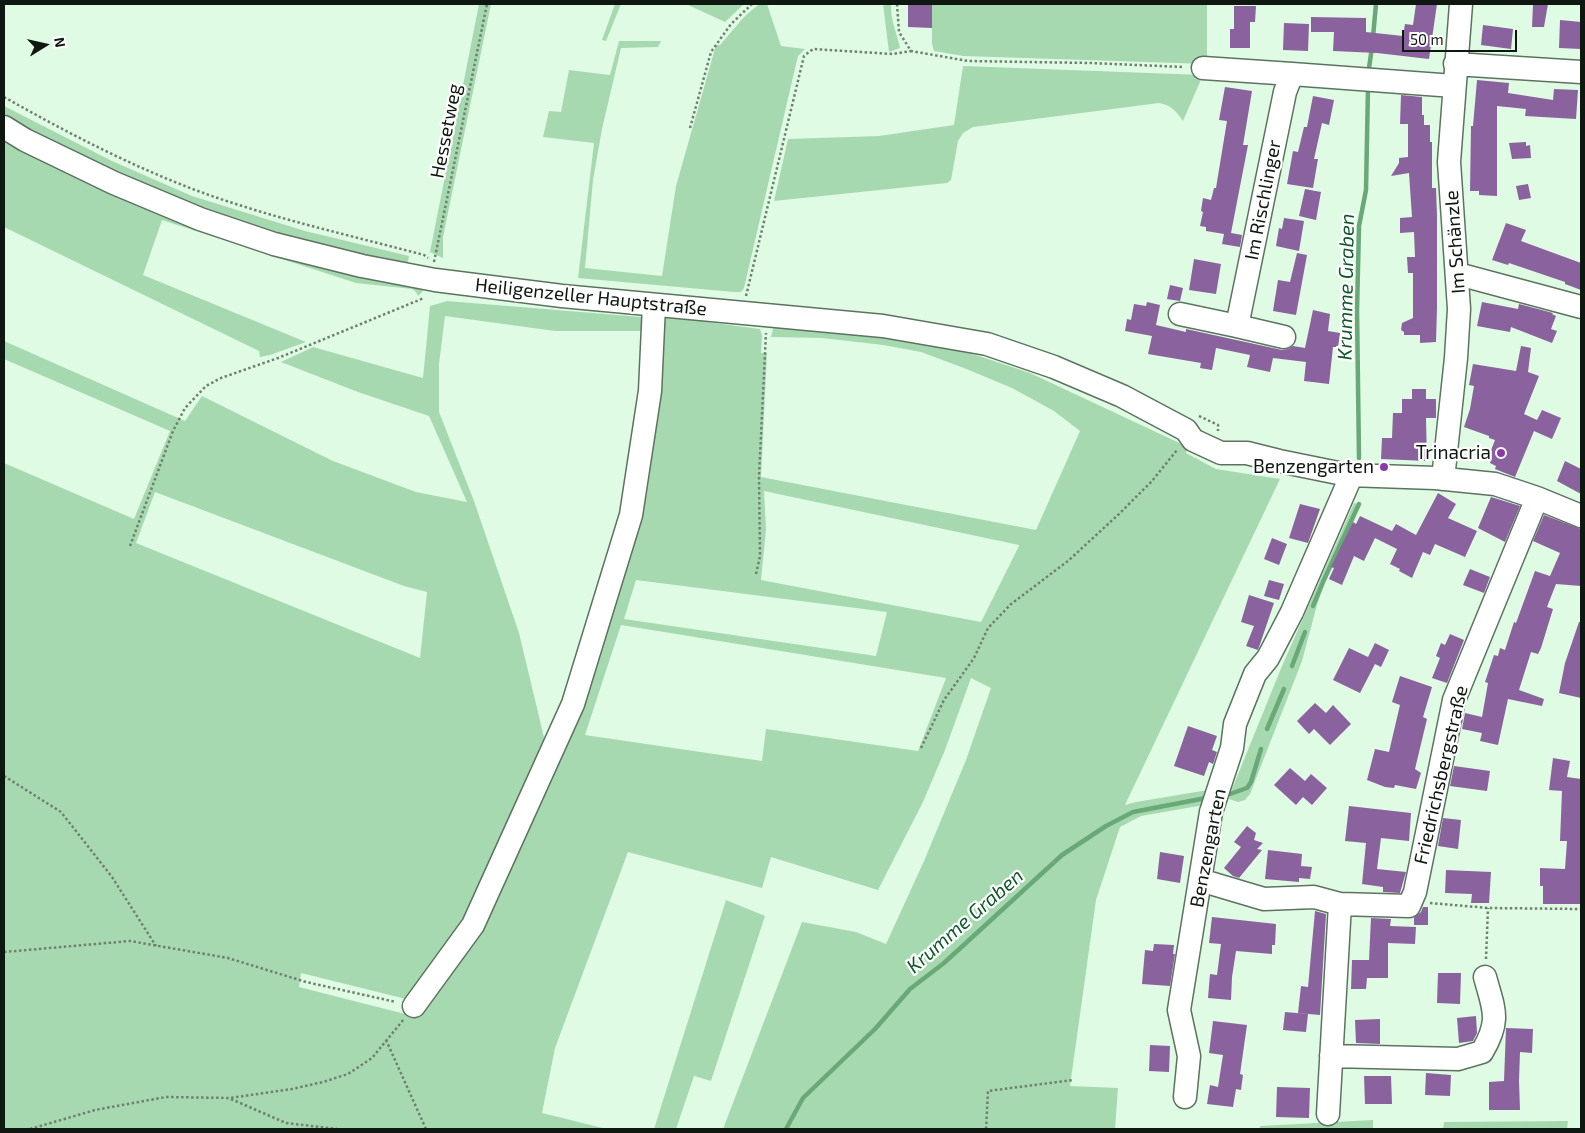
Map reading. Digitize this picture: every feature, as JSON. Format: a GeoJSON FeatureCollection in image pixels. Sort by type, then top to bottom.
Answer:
{"type":"FeatureCollection","features":[{"type":"Feature","properties":{"kind":"street","name":"Im Schänzle"},"geometry":{"type":"LineString","coordinates":[[1443,479],[1456,358],[1459,309],[1449,162],[1461,4]]}},
{"type":"Feature","properties":{"kind":"street"},"geometry":{"type":"LineString","coordinates":[[1203,68],[1292,74],[1455,75],[1581,72]]}},
{"type":"Feature","properties":{"kind":"street","name":"Im Rischlinger"},"geometry":{"type":"LineString","coordinates":[[1237,326],[1285,92],[1292,74]]}},
{"type":"Feature","properties":{"kind":"street","name":"Heiligenzeller Hauptstraße"},"geometry":{"type":"LineString","coordinates":[[4,127],[25,140],[114,183],[200,219],[274,244],[362,266],[435,280],[562,296],[883,326],[987,344],[1054,367],[1122,396],[1186,430],[1201,430],[1218,435],[1248,453],[1348,475],[1443,479],[1495,484],[1581,516]]}},
{"type":"Feature","properties":{"kind":"street"},"geometry":{"type":"LineString","coordinates":[[1458,274],[1581,307]]}},
{"type":"Feature","properties":{"kind":"street"},"geometry":{"type":"LineString","coordinates":[[414,1006],[473,925],[573,704],[631,515],[650,391],[654,305]]}},
{"type":"Feature","properties":{"kind":"street"},"geometry":{"type":"LineString","coordinates":[[1180,314],[1284,337]]}},
{"type":"Feature","properties":{"kind":"street","name":"Benzengarten"},"geometry":{"type":"LineString","coordinates":[[1185,1097],[1189,1056],[1179,1010],[1211,812],[1232,748],[1235,724],[1255,674],[1268,658],[1292,612],[1349,481],[1348,475]]}},
{"type":"Feature","properties":{"kind":"street","name":"Friedrichsbergstraße"},"geometry":{"type":"LineString","coordinates":[[1409,906],[1415,892],[1454,700],[1536,498]]}},
{"type":"Feature","properties":{"kind":"street"},"geometry":{"type":"LineString","coordinates":[[1200,880],[1264,899],[1314,897],[1340,904],[1409,906]]}},
{"type":"Feature","properties":{"kind":"street"},"geometry":{"type":"LineString","coordinates":[[1328,1114],[1340,904]]}},
{"type":"Feature","properties":{"kind":"street"},"geometry":{"type":"LineString","coordinates":[[1331,1056],[1458,1059],[1482,1052],[1490,1038],[1495,1020],[1485,977]]}},
{"type":"Feature","properties":{"kind":"path","name":"Hessetweg"},"geometry":{"type":"LineString","coordinates":[[4,98],[146,170],[199,191],[254,209],[424,255],[434,264],[487,4]]}},
{"type":"Feature","properties":{"kind":"path"},"geometry":{"type":"LineString","coordinates":[[690,128],[711,52],[732,24],[752,4]]}},
{"type":"Feature","properties":{"kind":"path"},"geometry":{"type":"LineString","coordinates":[[897,4],[899,32],[911,51]]}},
{"type":"Feature","properties":{"kind":"path"},"geometry":{"type":"LineString","coordinates":[[744,312],[804,56],[813,49],[893,54],[911,51],[968,61],[1090,63],[1203,68]]}},
{"type":"Feature","properties":{"kind":"path"},"geometry":{"type":"LineString","coordinates":[[130,546],[173,431],[185,408],[206,386],[221,378],[278,358],[417,300]]}},
{"type":"Feature","properties":{"kind":"path"},"geometry":{"type":"LineString","coordinates":[[756,574],[760,556],[759,476],[764,353]]}},
{"type":"Feature","properties":{"kind":"path"},"geometry":{"type":"LineString","coordinates":[[921,748],[944,700],[974,658],[988,628],[1011,604],[1068,561],[1119,514],[1152,481],[1176,452]]}},
{"type":"Feature","properties":{"kind":"path"},"geometry":{"type":"LineString","coordinates":[[4,776],[61,812],[112,877],[156,946]]}},
{"type":"Feature","properties":{"kind":"path"},"geometry":{"type":"LineString","coordinates":[[1409,906],[1425,903],[1488,908],[1581,909]]}},
{"type":"Feature","properties":{"kind":"path"},"geometry":{"type":"LineString","coordinates":[[1485,977],[1488,908]]}},
{"type":"Feature","properties":{"kind":"path"},"geometry":{"type":"LineString","coordinates":[[4,952],[130,942],[228,958],[306,982],[414,1006],[372,1058],[348,1074],[292,1089],[230,1098],[166,1097],[95,1110],[30,1129]]}},
{"type":"Feature","properties":{"kind":"path"},"geometry":{"type":"LineString","coordinates":[[386,1040],[426,1129]]}},
{"type":"Feature","properties":{"kind":"path"},"geometry":{"type":"LineString","coordinates":[[986,1129],[988,1091],[1073,1080]]}},
{"type":"Feature","properties":{"kind":"path"},"geometry":{"type":"LineString","coordinates":[[230,1098],[286,1122],[337,1129]]}},
{"type":"Feature","properties":{"kind":"green space"},"geometry":{"type":"Polygon","coordinates":[[[479,4],[491,4],[443,237],[443,258],[430,252],[479,4]]]}},
{"type":"Feature","properties":{"kind":"green space"},"geometry":{"type":"Polygon","coordinates":[[[615,4],[621,4],[606,41],[602,40],[615,4]]]}},
{"type":"Feature","properties":{"kind":"green space"},"geometry":{"type":"Polygon","coordinates":[[[686,4],[744,4],[725,22],[686,4]]]}},
{"type":"Feature","properties":{"kind":"green space"},"geometry":{"type":"Polygon","coordinates":[[[759,4],[767,4],[781,46],[805,49],[798,56],[744,288],[741,292],[734,292],[578,278],[594,143],[543,137],[549,111],[561,112],[569,70],[610,75],[619,41],[661,41],[658,47],[621,48],[602,129],[593,180],[585,268],[662,276],[676,186],[716,45],[720,45],[744,17],[759,4]]]}},
{"type":"Feature","properties":{"kind":"green space"},"geometry":{"type":"Polygon","coordinates":[[[883,4],[891,4],[900,48],[889,52],[883,4]]]}},
{"type":"Feature","properties":{"kind":"green space"},"geometry":{"type":"Polygon","coordinates":[[[932,4],[1207,4],[1207,64],[963,56],[934,51],[932,44],[932,4]]]}},
{"type":"Feature","properties":{"kind":"green space"},"geometry":{"type":"Polygon","coordinates":[[[963,66],[1203,75],[1183,121],[1173,109],[1159,103],[973,127],[963,133],[958,141],[951,180],[947,183],[774,201],[788,139],[879,136],[954,125],[963,66]]]}},
{"type":"Feature","properties":{"kind":"green space"},"geometry":{"type":"Polygon","coordinates":[[[4,106],[112,161],[192,196],[305,231],[409,256],[407,268],[315,247],[170,201],[4,119],[4,106]]]}},
{"type":"Feature","properties":{"kind":"green space"},"geometry":{"type":"Polygon","coordinates":[[[4,137],[421,288],[423,291],[418,296],[412,289],[356,283],[162,220],[143,275],[306,342],[260,357],[259,351],[4,227],[4,137]]]}},
{"type":"Feature","properties":{"kind":"green space"},"geometry":{"type":"Polygon","coordinates":[[[447,301],[642,317],[643,331],[555,331],[445,316],[439,364],[439,412],[474,501],[519,633],[547,750],[481,890],[451,943],[410,1000],[301,973],[299,987],[417,1017],[479,926],[599,636],[661,320],[669,317],[760,329],[762,335],[761,353],[767,353],[761,477],[1036,530],[1080,431],[1054,411],[1012,388],[921,352],[883,345],[822,338],[771,337],[774,325],[918,340],[979,356],[1030,373],[1188,447],[1186,453],[1216,469],[1280,479],[1125,805],[1208,790],[1204,805],[1141,816],[1120,827],[1096,900],[1070,1086],[1118,1088],[1115,1129],[723,1129],[802,922],[856,932],[886,944],[924,861],[966,760],[991,688],[971,678],[945,750],[923,802],[878,890],[771,857],[762,888],[628,852],[555,1048],[542,1113],[607,1129],[4,1129],[4,463],[134,519],[170,431],[4,359],[4,341],[185,421],[202,396],[333,461],[416,492],[467,502],[429,416],[358,392],[281,362],[313,347],[423,378],[430,306],[447,301]],[[764,491],[766,529],[761,580],[981,622],[1019,546],[764,491]],[[155,492],[136,543],[420,658],[427,592],[404,586],[155,492]],[[636,580],[624,619],[876,656],[887,612],[636,580]],[[621,625],[585,735],[762,761],[766,729],[918,751],[946,678],[621,625]]]}},
{"type":"Feature","properties":{"kind":"green space"},"geometry":{"type":"Polygon","coordinates":[[[1354,503],[1359,504],[1359,507],[1327,577],[1317,605],[1302,661],[1250,794],[1245,800],[1238,802],[1229,799],[1282,666],[1354,503]]]}},
{"type":"Feature","properties":{"kind":"green space"},"geometry":{"type":"Polygon","coordinates":[[[726,900],[765,916],[711,1081],[694,1076],[676,1129],[654,1129],[726,900]]]}},
{"type":"Feature","properties":{"kind":"green space"},"geometry":{"type":"Polygon","coordinates":[[[1373,1120],[1373,1129],[1260,1129],[1260,1126],[1373,1120]]]}},
{"type":"Feature","properties":{"kind":"green space"},"geometry":{"type":"Polygon","coordinates":[[[1568,1121],[1567,1129],[1443,1129],[1444,1122],[1568,1121]]]}},
{"type":"Feature","properties":{"kind":"building"},"geometry":{"type":"Polygon","coordinates":[[[908,4],[932,4],[932,28],[908,27],[908,4]]]}},
{"type":"Feature","properties":{"kind":"building"},"geometry":{"type":"Polygon","coordinates":[[[1416,4],[1437,4],[1429,59],[1377,53],[1333,51],[1334,32],[1311,32],[1311,17],[1366,18],[1366,32],[1403,36],[1405,24],[1413,25],[1416,4]]]}},
{"type":"Feature","properties":{"kind":"building"},"geometry":{"type":"Polygon","coordinates":[[[1533,4],[1548,4],[1544,27],[1532,27],[1533,4]]]}},
{"type":"Feature","properties":{"kind":"building"},"geometry":{"type":"Polygon","coordinates":[[[1234,6],[1256,6],[1255,22],[1250,22],[1250,48],[1230,48],[1230,29],[1234,29],[1234,6]]]}},
{"type":"Feature","properties":{"kind":"building"},"geometry":{"type":"Polygon","coordinates":[[[1560,20],[1581,22],[1581,49],[1559,48],[1560,20]]]}},
{"type":"Feature","properties":{"kind":"building"},"geometry":{"type":"Polygon","coordinates":[[[1284,23],[1309,24],[1308,51],[1283,50],[1284,23]]]}},
{"type":"Feature","properties":{"kind":"building"},"geometry":{"type":"Polygon","coordinates":[[[1483,25],[1513,29],[1511,49],[1481,45],[1483,25]]]}},
{"type":"Feature","properties":{"kind":"building"},"geometry":{"type":"Polygon","coordinates":[[[1477,80],[1509,83],[1508,93],[1553,100],[1554,89],[1578,90],[1576,119],[1525,116],[1526,109],[1497,106],[1497,196],[1479,195],[1479,191],[1470,191],[1471,126],[1473,126],[1477,80]]]}},
{"type":"Feature","properties":{"kind":"building"},"geometry":{"type":"Polygon","coordinates":[[[1225,87],[1252,91],[1243,145],[1248,145],[1231,233],[1242,235],[1240,247],[1222,244],[1224,234],[1206,231],[1206,227],[1200,226],[1203,198],[1211,200],[1214,188],[1216,188],[1227,121],[1219,120],[1225,87]]]}},
{"type":"Feature","properties":{"kind":"building"},"geometry":{"type":"Polygon","coordinates":[[[1401,95],[1422,97],[1424,125],[1430,125],[1432,188],[1436,188],[1437,215],[1436,342],[1420,343],[1420,335],[1404,335],[1404,332],[1401,330],[1402,323],[1413,318],[1413,273],[1408,273],[1407,257],[1415,257],[1414,232],[1400,233],[1400,218],[1412,217],[1409,173],[1391,176],[1399,163],[1399,158],[1408,157],[1408,124],[1400,124],[1401,95]]]}},
{"type":"Feature","properties":{"kind":"building"},"geometry":{"type":"Polygon","coordinates":[[[1313,96],[1334,100],[1329,125],[1322,123],[1314,159],[1318,159],[1313,188],[1287,184],[1293,151],[1298,152],[1304,127],[1307,127],[1313,96]]]}},
{"type":"Feature","properties":{"kind":"building"},"geometry":{"type":"Polygon","coordinates":[[[1526,142],[1526,146],[1530,145],[1531,158],[1512,159],[1509,143],[1526,142]]]}},
{"type":"Feature","properties":{"kind":"building"},"geometry":{"type":"Polygon","coordinates":[[[1528,184],[1531,198],[1519,200],[1516,186],[1528,184]]]}},
{"type":"Feature","properties":{"kind":"building"},"geometry":{"type":"Polygon","coordinates":[[[1305,189],[1321,192],[1316,220],[1299,216],[1305,189]]]}},
{"type":"Feature","properties":{"kind":"building"},"geometry":{"type":"Polygon","coordinates":[[[1284,218],[1304,221],[1299,251],[1276,246],[1279,228],[1282,229],[1284,218]]]}},
{"type":"Feature","properties":{"kind":"building"},"geometry":{"type":"Polygon","coordinates":[[[1506,223],[1526,230],[1521,241],[1581,263],[1581,290],[1565,284],[1565,282],[1509,263],[1508,265],[1492,260],[1506,223]]]}},
{"type":"Feature","properties":{"kind":"building"},"geometry":{"type":"Polygon","coordinates":[[[1297,253],[1307,255],[1296,315],[1273,311],[1278,280],[1290,282],[1297,253]]]}},
{"type":"Feature","properties":{"kind":"building"},"geometry":{"type":"Polygon","coordinates":[[[1194,259],[1221,264],[1216,294],[1189,290],[1194,259]]]}},
{"type":"Feature","properties":{"kind":"building"},"geometry":{"type":"Polygon","coordinates":[[[1170,285],[1183,288],[1180,301],[1167,299],[1170,285]]]}},
{"type":"Feature","properties":{"kind":"building"},"geometry":{"type":"Polygon","coordinates":[[[1147,302],[1160,305],[1156,325],[1186,332],[1186,329],[1282,350],[1293,346],[1305,348],[1313,310],[1330,314],[1328,331],[1340,333],[1338,347],[1333,347],[1329,384],[1304,381],[1306,362],[1273,358],[1270,372],[1247,367],[1250,355],[1216,348],[1212,370],[1200,368],[1201,363],[1148,354],[1152,336],[1125,331],[1127,319],[1131,320],[1134,304],[1146,306],[1147,302]]]}},
{"type":"Feature","properties":{"kind":"building"},"geometry":{"type":"Polygon","coordinates":[[[1482,302],[1518,309],[1519,304],[1553,313],[1556,316],[1551,329],[1557,331],[1552,343],[1511,327],[1510,332],[1477,326],[1482,302]]]}},
{"type":"Feature","properties":{"kind":"building"},"geometry":{"type":"Polygon","coordinates":[[[1521,346],[1531,348],[1528,372],[1539,376],[1524,414],[1537,420],[1542,410],[1561,418],[1552,439],[1534,431],[1515,477],[1495,469],[1496,466],[1490,463],[1491,460],[1488,458],[1495,440],[1464,427],[1470,409],[1474,386],[1469,385],[1473,364],[1516,371],[1521,346]]]}},
{"type":"Feature","properties":{"kind":"building"},"geometry":{"type":"Polygon","coordinates":[[[1412,389],[1426,389],[1426,399],[1436,399],[1436,418],[1426,418],[1427,461],[1381,459],[1382,438],[1392,438],[1393,413],[1402,413],[1402,399],[1412,399],[1412,389]]]}},
{"type":"Feature","properties":{"kind":"building"},"geometry":{"type":"Polygon","coordinates":[[[1565,461],[1581,469],[1581,494],[1557,481],[1565,461]]]}},
{"type":"Feature","properties":{"kind":"building"},"geometry":{"type":"Polygon","coordinates":[[[1438,493],[1456,504],[1448,518],[1477,531],[1465,557],[1435,544],[1430,555],[1423,552],[1412,578],[1390,564],[1397,549],[1375,538],[1364,561],[1354,556],[1342,585],[1329,579],[1334,568],[1331,567],[1353,522],[1356,524],[1360,516],[1392,531],[1396,524],[1416,535],[1438,493]]]}},
{"type":"Feature","properties":{"kind":"building"},"geometry":{"type":"Polygon","coordinates":[[[1491,497],[1520,506],[1505,542],[1478,528],[1491,497]]]}},
{"type":"Feature","properties":{"kind":"building"},"geometry":{"type":"Polygon","coordinates":[[[1300,504],[1320,509],[1308,543],[1289,538],[1300,504]]]}},
{"type":"Feature","properties":{"kind":"building"},"geometry":{"type":"Polygon","coordinates":[[[1544,515],[1581,529],[1581,586],[1556,584],[1547,607],[1553,609],[1541,648],[1538,654],[1531,652],[1519,690],[1544,699],[1542,706],[1508,699],[1498,745],[1480,741],[1482,733],[1462,729],[1465,713],[1482,717],[1488,683],[1485,682],[1494,655],[1498,656],[1500,648],[1505,650],[1514,622],[1516,623],[1535,571],[1550,576],[1560,553],[1533,541],[1544,515]]]}},
{"type":"Feature","properties":{"kind":"building"},"geometry":{"type":"Polygon","coordinates":[[[1272,538],[1287,544],[1279,565],[1264,559],[1272,538]]]}},
{"type":"Feature","properties":{"kind":"building"},"geometry":{"type":"Polygon","coordinates":[[[1470,569],[1490,577],[1484,593],[1463,585],[1470,569]]]}},
{"type":"Feature","properties":{"kind":"building"},"geometry":{"type":"Polygon","coordinates":[[[1269,580],[1284,584],[1279,600],[1264,596],[1269,580]]]}},
{"type":"Feature","properties":{"kind":"building"},"geometry":{"type":"Polygon","coordinates":[[[1249,595],[1274,603],[1258,650],[1246,646],[1254,626],[1241,622],[1249,595]]]}},
{"type":"Feature","properties":{"kind":"building"},"geometry":{"type":"Polygon","coordinates":[[[1579,622],[1581,622],[1581,698],[1559,693],[1565,663],[1579,622]]]}},
{"type":"Feature","properties":{"kind":"building"},"geometry":{"type":"Polygon","coordinates":[[[1450,634],[1464,640],[1447,683],[1432,678],[1440,658],[1436,656],[1441,643],[1445,645],[1450,634]]]}},
{"type":"Feature","properties":{"kind":"building"},"geometry":{"type":"Polygon","coordinates":[[[1375,643],[1389,650],[1381,667],[1375,664],[1360,693],[1333,680],[1349,648],[1368,657],[1375,643]]]}},
{"type":"Feature","properties":{"kind":"building"},"geometry":{"type":"Polygon","coordinates":[[[1400,676],[1432,687],[1423,717],[1427,719],[1415,769],[1421,773],[1416,789],[1395,785],[1394,788],[1385,787],[1367,780],[1375,749],[1389,752],[1400,705],[1392,702],[1400,676]]]}},
{"type":"Feature","properties":{"kind":"building"},"geometry":{"type":"Polygon","coordinates":[[[1315,703],[1326,713],[1333,705],[1351,724],[1330,745],[1314,729],[1309,734],[1297,721],[1315,703]]]}},
{"type":"Feature","properties":{"kind":"building"},"geometry":{"type":"Polygon","coordinates":[[[1188,726],[1217,736],[1212,750],[1217,752],[1213,764],[1209,762],[1204,776],[1174,766],[1188,726]]]}},
{"type":"Feature","properties":{"kind":"building"},"geometry":{"type":"Polygon","coordinates":[[[1553,758],[1570,761],[1567,777],[1581,779],[1581,904],[1543,904],[1540,868],[1565,869],[1567,841],[1560,841],[1562,791],[1549,790],[1553,758]]]}},
{"type":"Feature","properties":{"kind":"building"},"geometry":{"type":"Polygon","coordinates":[[[1454,766],[1490,771],[1487,791],[1450,786],[1454,766]]]}},
{"type":"Feature","properties":{"kind":"building"},"geometry":{"type":"Polygon","coordinates":[[[1290,768],[1305,781],[1311,774],[1327,788],[1312,805],[1303,797],[1296,805],[1274,785],[1290,768]]]}},
{"type":"Feature","properties":{"kind":"building"},"geometry":{"type":"Polygon","coordinates":[[[1349,806],[1411,813],[1409,841],[1381,838],[1377,869],[1406,872],[1400,893],[1383,892],[1383,887],[1362,884],[1366,843],[1345,841],[1349,806]]]}},
{"type":"Feature","properties":{"kind":"building"},"geometry":{"type":"Polygon","coordinates":[[[1443,818],[1461,820],[1458,849],[1438,846],[1443,818]]]}},
{"type":"Feature","properties":{"kind":"building"},"geometry":{"type":"Polygon","coordinates":[[[1247,826],[1256,833],[1254,840],[1263,843],[1257,849],[1262,850],[1239,878],[1233,876],[1224,868],[1241,847],[1234,842],[1247,826]]]}},
{"type":"Feature","properties":{"kind":"building"},"geometry":{"type":"Polygon","coordinates":[[[1268,850],[1302,854],[1301,866],[1312,867],[1310,879],[1299,878],[1299,882],[1265,879],[1268,850]]]}},
{"type":"Feature","properties":{"kind":"building"},"geometry":{"type":"Polygon","coordinates":[[[1160,852],[1184,856],[1180,883],[1157,879],[1160,852]]]}},
{"type":"Feature","properties":{"kind":"building"},"geometry":{"type":"Polygon","coordinates":[[[1446,870],[1491,872],[1489,903],[1471,903],[1472,894],[1445,893],[1446,870]]]}},
{"type":"Feature","properties":{"kind":"building"},"geometry":{"type":"Polygon","coordinates":[[[1423,907],[1428,907],[1428,925],[1414,925],[1414,918],[1421,912],[1423,907]]]}},
{"type":"Feature","properties":{"kind":"building"},"geometry":{"type":"Polygon","coordinates":[[[1315,911],[1326,914],[1320,1015],[1298,1013],[1301,986],[1308,987],[1315,911]]]}},
{"type":"Feature","properties":{"kind":"building"},"geometry":{"type":"Polygon","coordinates":[[[1212,917],[1276,924],[1275,945],[1272,945],[1272,954],[1236,951],[1231,1000],[1208,998],[1210,974],[1217,975],[1221,944],[1209,943],[1212,917]]]}},
{"type":"Feature","properties":{"kind":"building"},"geometry":{"type":"Polygon","coordinates":[[[1371,918],[1391,919],[1390,926],[1416,927],[1415,944],[1388,943],[1388,978],[1367,978],[1366,989],[1351,989],[1352,960],[1369,960],[1371,918]]]}},
{"type":"Feature","properties":{"kind":"building"},"geometry":{"type":"Polygon","coordinates":[[[1154,944],[1174,945],[1173,954],[1175,954],[1170,986],[1142,984],[1145,950],[1153,951],[1154,944]]]}},
{"type":"Feature","properties":{"kind":"building"},"geometry":{"type":"Polygon","coordinates":[[[1438,973],[1461,973],[1460,1004],[1437,1003],[1438,973]]]}},
{"type":"Feature","properties":{"kind":"building"},"geometry":{"type":"Polygon","coordinates":[[[1285,1012],[1308,1014],[1306,1032],[1283,1030],[1285,1012]]]}},
{"type":"Feature","properties":{"kind":"building"},"geometry":{"type":"Polygon","coordinates":[[[1476,1016],[1477,1033],[1473,1041],[1459,1043],[1457,1018],[1476,1016]]]}},
{"type":"Feature","properties":{"kind":"building"},"geometry":{"type":"Polygon","coordinates":[[[1380,1019],[1380,1044],[1356,1043],[1355,1020],[1380,1019]]]}},
{"type":"Feature","properties":{"kind":"building"},"geometry":{"type":"Polygon","coordinates":[[[1213,1021],[1247,1025],[1240,1074],[1243,1075],[1241,1090],[1236,1089],[1233,1107],[1207,1104],[1210,1085],[1218,1087],[1223,1055],[1209,1053],[1213,1021]]]}},
{"type":"Feature","properties":{"kind":"building"},"geometry":{"type":"Polygon","coordinates":[[[1506,1028],[1533,1029],[1532,1053],[1520,1052],[1520,1110],[1489,1110],[1489,1082],[1504,1081],[1506,1028]]]}},
{"type":"Feature","properties":{"kind":"building"},"geometry":{"type":"Polygon","coordinates":[[[1150,1045],[1170,1046],[1169,1072],[1149,1071],[1150,1045]]]}},
{"type":"Feature","properties":{"kind":"building"},"geometry":{"type":"Polygon","coordinates":[[[1426,1073],[1451,1075],[1450,1096],[1425,1095],[1426,1073]]]}},
{"type":"Feature","properties":{"kind":"building"},"geometry":{"type":"Polygon","coordinates":[[[1364,1076],[1391,1076],[1392,1104],[1365,1104],[1364,1076]]]}},
{"type":"Feature","properties":{"kind":"building"},"geometry":{"type":"Polygon","coordinates":[[[1277,1087],[1310,1088],[1309,1118],[1276,1117],[1277,1087]]]}},
{"type":"Feature","properties":{"kind":"waterway","name":"Krumme Graben"},"geometry":{"type":"LineString","coordinates":[[1373,37],[1376,4]]}},
{"type":"Feature","properties":{"kind":"waterway","name":"Krumme Graben"},"geometry":{"type":"LineString","coordinates":[[1369,68],[1372,47]]}},
{"type":"Feature","properties":{"kind":"waterway","name":"Krumme Graben"},"geometry":{"type":"LineString","coordinates":[[1359,458],[1357,310],[1359,226],[1366,190],[1368,87]]}},
{"type":"Feature","properties":{"kind":"waterway","name":"Krumme Graben"},"geometry":{"type":"LineString","coordinates":[[1313,606],[1359,504]]}},
{"type":"Feature","properties":{"kind":"waterway","name":"Krumme Graben"},"geometry":{"type":"LineString","coordinates":[[1292,666],[1305,632]]}},
{"type":"Feature","properties":{"kind":"waterway","name":"Krumme Graben"},"geometry":{"type":"LineString","coordinates":[[1267,729],[1284,689]]}},
{"type":"Feature","properties":{"kind":"waterway","name":"Krumme Graben"},"geometry":{"type":"LineString","coordinates":[[1230,794],[1247,788],[1251,782],[1261,749]]}},
{"type":"Feature","properties":{"kind":"waterway","name":"Krumme Graben"},"geometry":{"type":"LineString","coordinates":[[786,1129],[803,1098],[875,1029],[910,989],[944,963],[1062,855],[1106,826],[1133,812],[1206,798]]}},
{"type":"Feature","properties":{"kind":"place","name":"Trinacria"},"geometry":{"type":"Point","coordinates":[1501,453]}},
{"type":"Feature","properties":{"kind":"place","name":"Benzengarten"},"geometry":{"type":"Point","coordinates":[1384,467]}}]}
